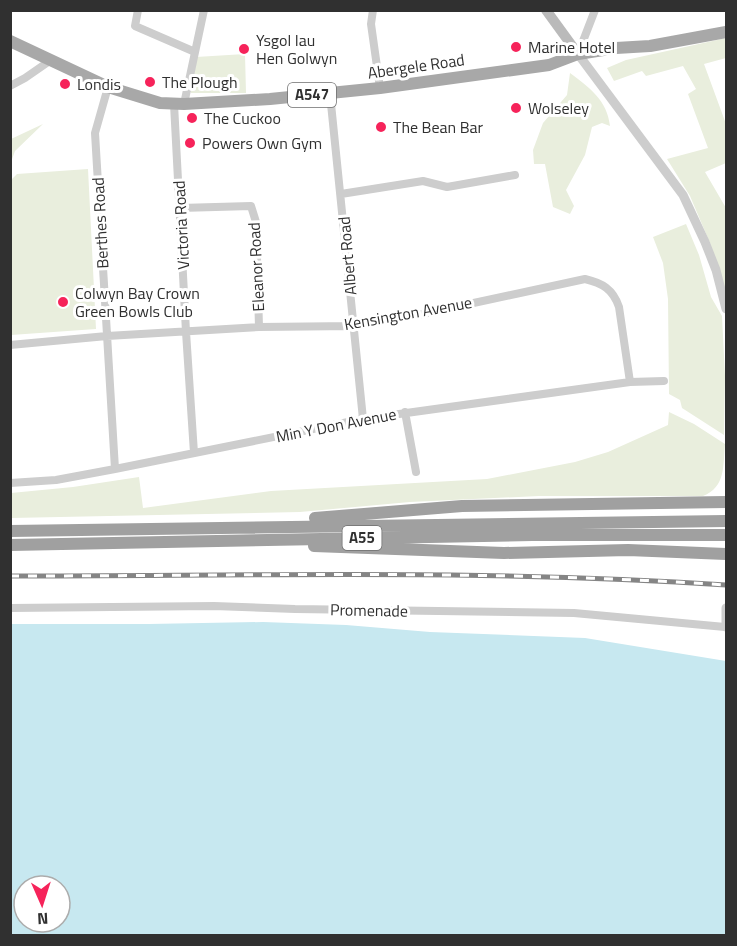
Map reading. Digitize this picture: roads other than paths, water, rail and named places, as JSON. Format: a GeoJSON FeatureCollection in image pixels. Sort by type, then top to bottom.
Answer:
{"type":"FeatureCollection","features":[{"type":"Feature","properties":{"kind":"highway"},"geometry":{"type":"LineString","coordinates":[[207,528],[462,506],[726,502]]}},
{"type":"Feature","properties":{"kind":"highway","name":"A55"},"geometry":{"type":"LineString","coordinates":[[10,531],[721,521]]}},
{"type":"Feature","properties":{"kind":"highway","name":"A55"},"geometry":{"type":"LineString","coordinates":[[10,545],[532,535],[726,535]]}},
{"type":"Feature","properties":{"kind":"highway"},"geometry":{"type":"LineString","coordinates":[[211,541],[504,553],[628,550],[726,554]]}},
{"type":"Feature","properties":{"kind":"main road"},"geometry":{"type":"LineString","coordinates":[[546,10],[578,54]]}},
{"type":"Feature","properties":{"kind":"main road","name":"Abergele Road"},"geometry":{"type":"LineString","coordinates":[[10,41],[108,87],[139,98],[179,104],[330,94],[380,88],[549,65],[578,54],[650,46],[726,32]]}},
{"type":"Feature","properties":{"kind":"street"},"geometry":{"type":"LineString","coordinates":[[138,10],[135,26],[195,52]]}},
{"type":"Feature","properties":{"kind":"street","name":"Victoria Road"},"geometry":{"type":"LineString","coordinates":[[194,453],[180,208],[179,104],[195,52],[204,10]]}},
{"type":"Feature","properties":{"kind":"street"},"geometry":{"type":"LineString","coordinates":[[373,10],[371,24],[380,88]]}},
{"type":"Feature","properties":{"kind":"street"},"geometry":{"type":"LineString","coordinates":[[595,10],[578,54],[682,195],[712,261],[726,309]]}},
{"type":"Feature","properties":{"kind":"street"},"geometry":{"type":"LineString","coordinates":[[10,86],[26,78],[51,60]]}},
{"type":"Feature","properties":{"kind":"street","name":"Berthes Road"},"geometry":{"type":"LineString","coordinates":[[108,87],[95,133],[115,469]]}},
{"type":"Feature","properties":{"kind":"street","name":"Albert Road"},"geometry":{"type":"LineString","coordinates":[[330,94],[363,419]]}},
{"type":"Feature","properties":{"kind":"street"},"geometry":{"type":"LineString","coordinates":[[341,194],[423,181],[447,187],[515,175]]}},
{"type":"Feature","properties":{"kind":"street","name":"Eleanor Road"},"geometry":{"type":"LineString","coordinates":[[180,208],[251,206],[256,222],[259,327]]}},
{"type":"Feature","properties":{"kind":"street","name":"Kensington Avenue"},"geometry":{"type":"LineString","coordinates":[[10,345],[107,336],[259,327],[353,326],[418,315],[585,279],[608,288],[615,296],[619,307],[630,382]]}},
{"type":"Feature","properties":{"kind":"street","name":"Min Y Don Avenue"},"geometry":{"type":"LineString","coordinates":[[10,483],[56,480],[405,412],[630,382],[664,381]]}},
{"type":"Feature","properties":{"kind":"street"},"geometry":{"type":"LineString","coordinates":[[405,412],[416,472]]}},
{"type":"Feature","properties":{"kind":"street","name":"Promenade"},"geometry":{"type":"LineString","coordinates":[[10,608],[214,606],[574,613],[726,627]]}},
{"type":"Feature","properties":{"kind":"street"},"geometry":{"type":"LineString","coordinates":[[726,608],[726,627]]}},
{"type":"Feature","properties":{"kind":"water"},"geometry":{"type":"Polygon","coordinates":[[[263,622],[346,625],[430,632],[585,638],[726,661],[726,935],[11,935],[11,624],[263,622]]]}},
{"type":"Feature","properties":{"kind":"railway"},"geometry":{"type":"LineString","coordinates":[[10,576],[458,575],[726,585]]}},
{"type":"Feature","properties":{"kind":"place","name":"Marine Hotel"},"geometry":{"type":"Point","coordinates":[516,47]}},
{"type":"Feature","properties":{"kind":"place","name":"Ysgol Iau Hen Golwyn"},"geometry":{"type":"Point","coordinates":[244,49]}},
{"type":"Feature","properties":{"kind":"place","name":"The Plough"},"geometry":{"type":"Point","coordinates":[150,82]}},
{"type":"Feature","properties":{"kind":"place","name":"Londis"},"geometry":{"type":"Point","coordinates":[65,84]}},
{"type":"Feature","properties":{"kind":"place","name":"Wolseley"},"geometry":{"type":"Point","coordinates":[516,108]}},
{"type":"Feature","properties":{"kind":"place","name":"The Cuckoo"},"geometry":{"type":"Point","coordinates":[192,118]}},
{"type":"Feature","properties":{"kind":"place","name":"The Bean Bar"},"geometry":{"type":"Point","coordinates":[381,127]}},
{"type":"Feature","properties":{"kind":"place","name":"Powers Own Gym"},"geometry":{"type":"Point","coordinates":[190,143]}},
{"type":"Feature","properties":{"kind":"place","name":"Colwyn Bay Crown Green Bowls Club"},"geometry":{"type":"Point","coordinates":[63,302]}}]}
